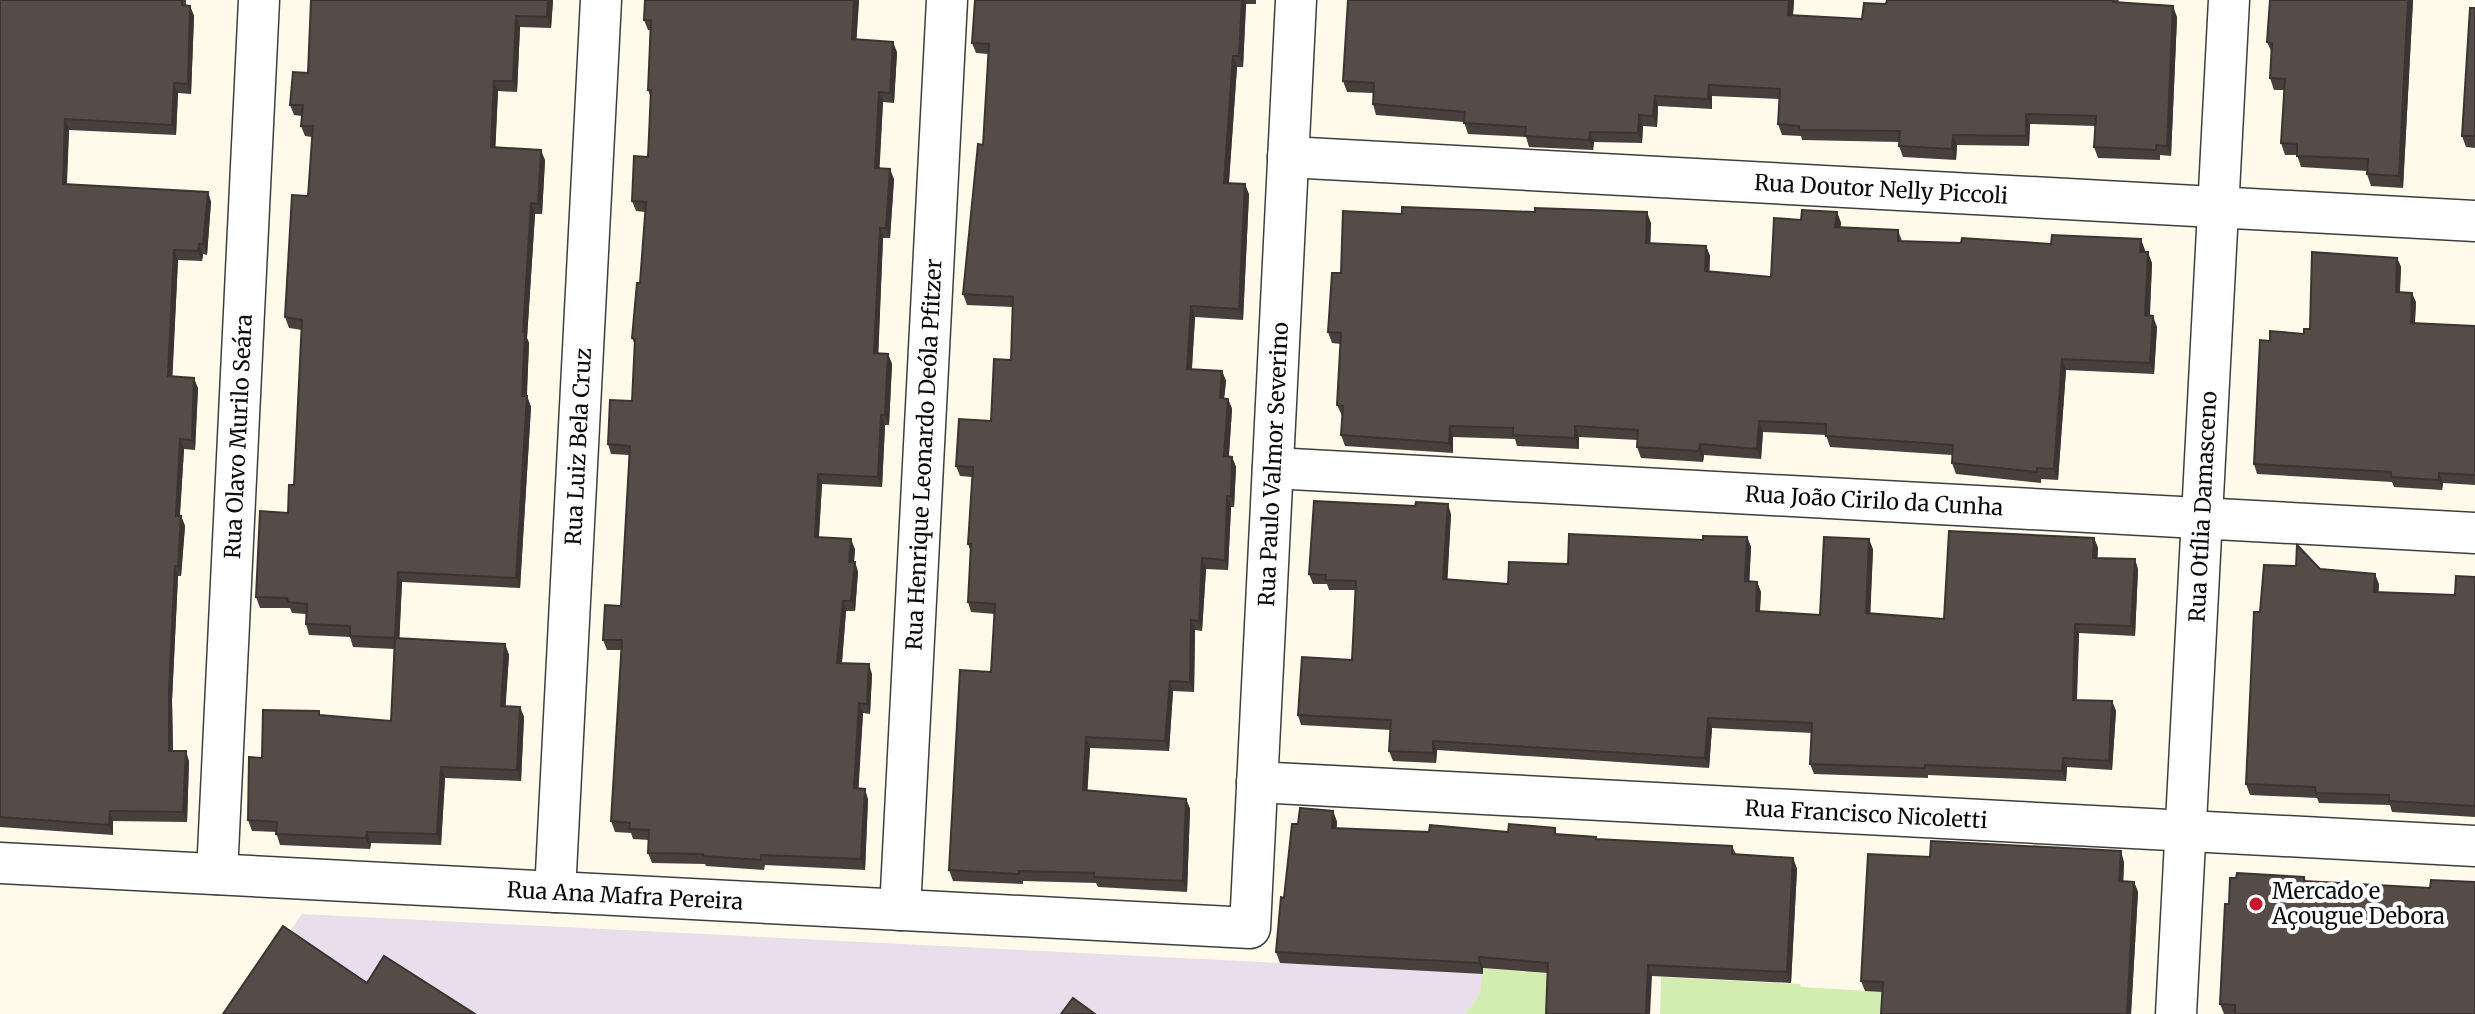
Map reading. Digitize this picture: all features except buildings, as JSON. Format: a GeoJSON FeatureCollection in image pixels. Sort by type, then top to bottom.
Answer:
{"type":"FeatureCollection","features":[{"type":"Feature","properties":{"kind":"street","name":"Rua Olavo Murilo Seára"},"geometry":{"type":"LineString","coordinates":[[217,874],[259,0]]}},
{"type":"Feature","properties":{"kind":"street","name":"Rua Luiz Bela Cruz"},"geometry":{"type":"LineString","coordinates":[[555,892],[601,0]]}},
{"type":"Feature","properties":{"kind":"street","name":"Rua Henrique Leonardo Deóla Pfitzer"},"geometry":{"type":"LineString","coordinates":[[900,910],[947,0]]}},
{"type":"Feature","properties":{"kind":"street","name":"Rua Paulo Valmor Severino"},"geometry":{"type":"LineString","coordinates":[[1250,928],[1296,0]]}},
{"type":"Feature","properties":{"kind":"street","name":"Rua Otília Damasceno"},"geometry":{"type":"LineString","coordinates":[[2176,1014],[2229,0]]}},
{"type":"Feature","properties":{"kind":"street","name":"Rua Doutor Nelly Piccoli"},"geometry":{"type":"LineString","coordinates":[[1288,157],[2475,221]]}},
{"type":"Feature","properties":{"kind":"street","name":"Rua João Cirilo da Cunha"},"geometry":{"type":"LineString","coordinates":[[1273,468],[2475,533]]}},
{"type":"Feature","properties":{"kind":"street","name":"Rua Francisco Nicoletti"},"geometry":{"type":"LineString","coordinates":[[1257,782],[2475,846]]}},
{"type":"Feature","properties":{"kind":"street","name":"Rua Ana Mafra Pereira"},"geometry":{"type":"LineString","coordinates":[[0,863],[1250,928]]}},
{"type":"Feature","properties":{"kind":"shaded area"},"geometry":{"type":"Polygon","coordinates":[[[302,914],[1483,974],[1480,994],[1465,1014],[233,1014],[302,914]]]}},
{"type":"Feature","properties":{"kind":"green space"},"geometry":{"type":"Polygon","coordinates":[[[1483,968],[1553,974],[1550,1014],[1465,1014],[1480,994],[1483,968]]]}},
{"type":"Feature","properties":{"kind":"green space"},"geometry":{"type":"Polygon","coordinates":[[[1661,977],[1887,992],[1886,1014],[1660,1014],[1661,977]]]}},
{"type":"Feature","properties":{"kind":"place","name":"Mercado e Açougue Debora"},"geometry":{"type":"Point","coordinates":[2256,904]}}]}
